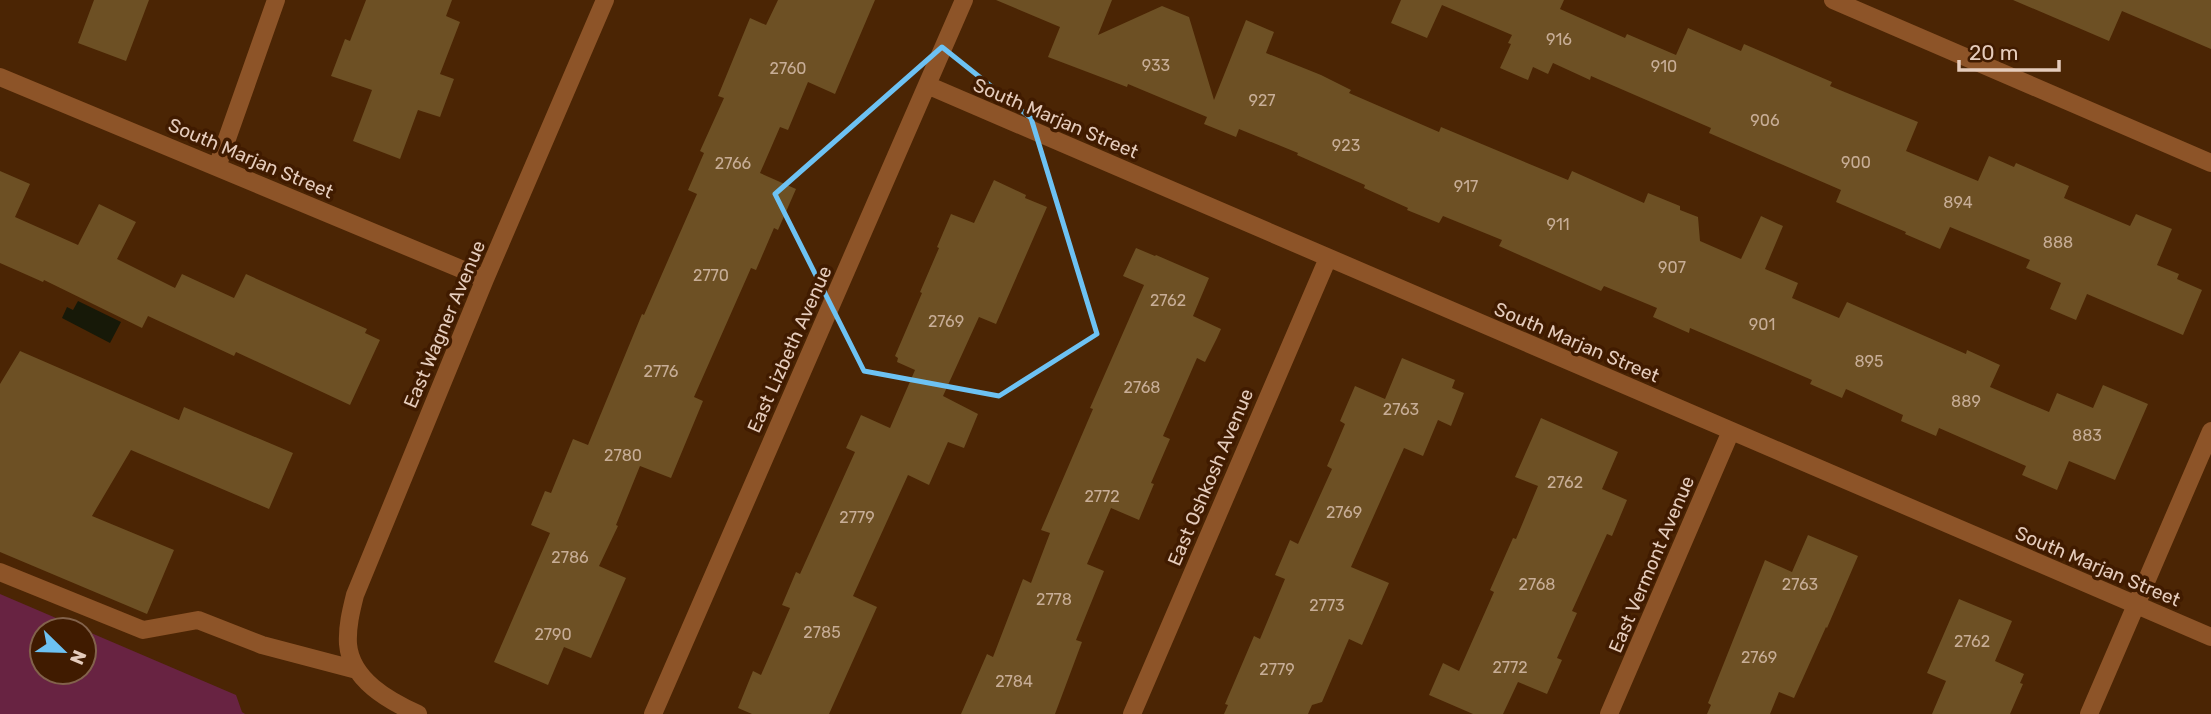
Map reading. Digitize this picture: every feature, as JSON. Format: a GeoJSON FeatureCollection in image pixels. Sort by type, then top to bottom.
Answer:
{"type":"FeatureCollection","features":[{"type":"Feature","properties":{"kind":"street"},"geometry":{"type":"LineString","coordinates":[[217,167],[276,0]]}},
{"type":"Feature","properties":{"kind":"street","name":"East Wagner Avenue"},"geometry":{"type":"LineString","coordinates":[[357,670],[348,646],[349,622],[355,595],[485,279],[605,0]]}},
{"type":"Feature","properties":{"kind":"street","name":"East Lizbeth Avenue"},"geometry":{"type":"LineString","coordinates":[[653,714],[964,0]]}},
{"type":"Feature","properties":{"kind":"street"},"geometry":{"type":"LineString","coordinates":[[1833,0],[2211,163]]}},
{"type":"Feature","properties":{"kind":"street","name":"South Marjan Street"},"geometry":{"type":"LineString","coordinates":[[0,77],[485,279]]}},
{"type":"Feature","properties":{"kind":"street","name":"South Marjan Street"},"geometry":{"type":"LineString","coordinates":[[927,85],[2211,637]]}},
{"type":"Feature","properties":{"kind":"street","name":"East Oshkosh Avenue"},"geometry":{"type":"LineString","coordinates":[[1132,714],[1328,258]]}},
{"type":"Feature","properties":{"kind":"street","name":"East Vermont Avenue"},"geometry":{"type":"LineString","coordinates":[[1609,714],[1731,431]]}},
{"type":"Feature","properties":{"kind":"street"},"geometry":{"type":"LineString","coordinates":[[2089,714],[2211,431]]}},
{"type":"Feature","properties":{"kind":"street"},"geometry":{"type":"LineString","coordinates":[[0,572],[143,630],[198,620],[262,645],[357,670],[388,699],[418,714]]}},
{"type":"Feature","properties":{"kind":"highlighted area"},"geometry":{"type":"Polygon","coordinates":[[[942,47],[1031,118],[1097,334],[999,396],[864,371],[775,194],[942,47]]]}},
{"type":"Feature","properties":{"kind":"shaded area"},"geometry":{"type":"Polygon","coordinates":[[[78,301],[121,322],[110,343],[62,318],[67,307],[73,310],[78,301]]]}},
{"type":"Feature","properties":{"kind":"shaded area"},"geometry":{"type":"Polygon","coordinates":[[[0,594],[51,616],[28,616],[28,686],[98,686],[98,636],[236,695],[245,714],[0,714],[0,594]]]}},
{"type":"Feature","properties":{"kind":"building"},"geometry":{"type":"Polygon","coordinates":[[[94,0],[149,0],[126,61],[78,43],[94,0]]]}},
{"type":"Feature","properties":{"kind":"building"},"geometry":{"type":"Polygon","coordinates":[[[366,0],[452,0],[446,16],[460,22],[440,74],[454,79],[440,117],[418,110],[400,159],[353,141],[372,90],[331,76],[345,39],[350,41],[366,0]]]}},
{"type":"Feature","properties":{"kind":"building"},"geometry":{"type":"Polygon","coordinates":[[[778,0],[875,0],[835,94],[808,82],[788,130],[780,127],[760,173],[796,189],[778,230],[774,228],[756,270],[751,268],[694,397],[703,401],[671,478],[640,466],[616,525],[618,526],[599,566],[626,578],[591,658],[564,647],[548,685],[494,662],[550,533],[531,525],[545,491],[551,493],[573,439],[588,445],[642,314],[644,315],[697,194],[688,190],[704,153],[700,151],[724,98],[718,96],[750,18],[766,25],[778,0]]]}},
{"type":"Feature","properties":{"kind":"building"},"geometry":{"type":"Polygon","coordinates":[[[996,0],[1112,0],[1098,35],[1162,6],[1189,17],[1214,100],[1246,20],[1274,32],[1266,53],[1321,75],[1351,90],[1349,93],[1439,132],[1441,127],[1568,180],[1572,171],[1644,203],[1648,193],[1680,206],[1680,210],[1698,217],[1700,241],[1741,259],[1761,216],[1783,226],[1765,269],[1798,283],[1792,298],[1839,318],[1847,302],[1966,354],[1967,350],[2000,365],[1990,387],[2049,412],[2057,393],[2093,408],[2103,385],[2148,404],[2115,480],[2069,461],[2057,490],[2022,475],[2026,466],[1939,428],[1936,436],[1901,421],[1903,415],[1846,389],[1842,398],[1810,384],[1812,380],[1690,328],[1689,333],[1653,317],[1657,308],[1604,286],[1601,291],[1499,246],[1502,240],[1443,216],[1439,223],[1407,210],[1408,208],[1364,188],[1365,185],[1297,155],[1298,153],[1239,129],[1236,137],[1204,124],[1207,117],[1128,84],[1127,87],[1048,57],[1060,27],[996,0]]]}},
{"type":"Feature","properties":{"kind":"building"},"geometry":{"type":"Polygon","coordinates":[[[1401,0],[1564,0],[1560,9],[1625,38],[1627,34],[1676,55],[1688,28],[1741,51],[1744,44],[1832,82],[1830,86],[1918,122],[1906,151],[1978,181],[1989,156],[2014,167],[2016,163],[2069,186],[2064,198],[2130,226],[2136,214],[2172,229],[2157,265],[2179,274],[2177,279],[2202,290],[2183,335],[2087,294],[2076,320],[2050,309],[2061,283],[2026,268],[2030,260],[1950,227],[1940,249],[1836,202],[1841,190],[1709,133],[1711,128],[1591,76],[1590,80],[1553,63],[1548,74],[1533,67],[1528,80],[1500,68],[1511,44],[1508,43],[1512,35],[1442,5],[1427,38],[1391,23],[1401,0]]]}},
{"type":"Feature","properties":{"kind":"building"},"geometry":{"type":"Polygon","coordinates":[[[2013,0],[2211,0],[2211,49],[2122,11],[2109,41],[2013,0]]]}},
{"type":"Feature","properties":{"kind":"building"},"geometry":{"type":"Polygon","coordinates":[[[0,171],[30,184],[15,217],[78,245],[99,204],[136,222],[117,259],[175,288],[182,274],[234,298],[246,274],[367,329],[365,333],[380,340],[350,405],[236,352],[234,356],[148,316],[142,328],[44,280],[43,282],[0,263],[0,171]]]}},
{"type":"Feature","properties":{"kind":"building"},"geometry":{"type":"Polygon","coordinates":[[[994,180],[1047,207],[996,324],[979,317],[943,396],[978,414],[964,448],[948,442],[929,485],[908,475],[853,596],[877,607],[829,714],[752,714],[738,708],[753,671],[761,675],[790,608],[782,605],[796,572],[800,574],[855,452],[846,448],[861,415],[890,428],[915,370],[897,362],[898,358],[895,356],[951,214],[974,223],[994,180]]]}},
{"type":"Feature","properties":{"kind":"building"},"geometry":{"type":"Polygon","coordinates":[[[1136,248],[1209,278],[1193,316],[1221,329],[1205,362],[1197,358],[1163,436],[1170,439],[1139,520],[1111,508],[1087,564],[1104,571],[1076,640],[1082,642],[1055,714],[961,714],[987,654],[993,657],[1023,579],[1031,583],[1050,533],[1041,530],[1093,409],[1090,408],[1144,285],[1123,276],[1136,248]]]}},
{"type":"Feature","properties":{"kind":"building"},"geometry":{"type":"Polygon","coordinates":[[[20,351],[179,420],[184,407],[293,453],[269,509],[131,450],[92,516],[174,550],[147,614],[0,552],[0,384],[20,351]]]}},
{"type":"Feature","properties":{"kind":"building"},"geometry":{"type":"Polygon","coordinates":[[[1402,358],[1455,380],[1452,388],[1464,393],[1451,426],[1438,420],[1423,456],[1404,448],[1351,567],[1389,583],[1362,645],[1349,639],[1322,702],[1312,705],[1308,714],[1224,714],[1228,705],[1225,704],[1254,636],[1260,639],[1285,579],[1275,575],[1290,540],[1298,544],[1332,469],[1327,466],[1345,424],[1340,421],[1355,386],[1385,399],[1402,358]]]}},
{"type":"Feature","properties":{"kind":"building"},"geometry":{"type":"Polygon","coordinates":[[[1541,418],[1618,452],[1602,489],[1627,500],[1612,536],[1607,534],[1572,611],[1577,613],[1557,658],[1562,660],[1547,694],[1518,682],[1503,714],[1473,714],[1429,695],[1443,663],[1459,671],[1494,592],[1490,590],[1513,538],[1516,539],[1538,486],[1515,477],[1541,418]]]}},
{"type":"Feature","properties":{"kind":"building"},"geometry":{"type":"Polygon","coordinates":[[[1808,535],[1858,556],[1794,698],[1779,692],[1770,714],[1707,714],[1711,705],[1708,703],[1765,560],[1792,572],[1808,535]]]}},
{"type":"Feature","properties":{"kind":"building"},"geometry":{"type":"Polygon","coordinates":[[[1959,599],[2012,621],[1995,661],[2024,674],[2020,683],[2023,684],[2010,714],[1932,714],[1946,681],[1927,673],[1959,599]]]}}]}
